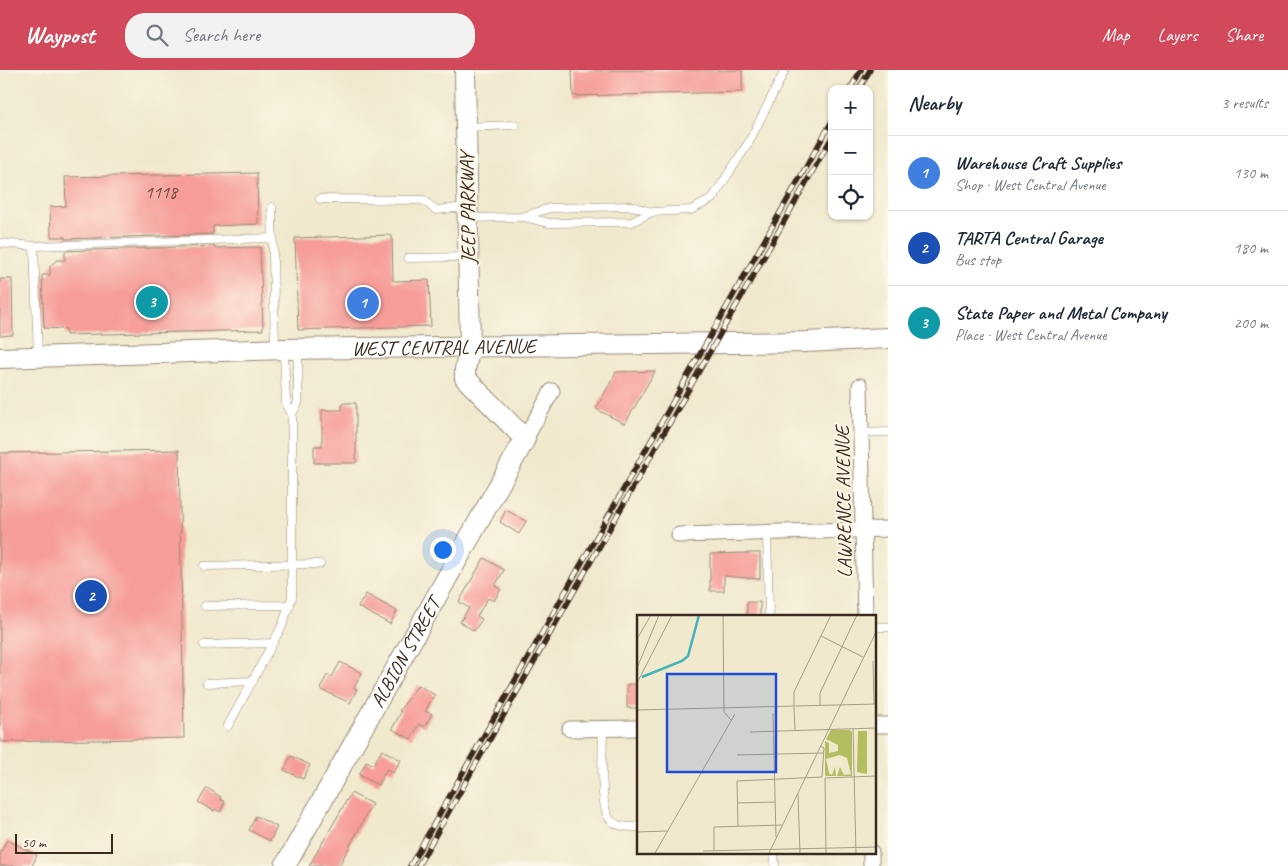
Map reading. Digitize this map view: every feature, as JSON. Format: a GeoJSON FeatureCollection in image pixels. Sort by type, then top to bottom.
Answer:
{"type":"FeatureCollection","features":[{"type":"Feature","properties":{"kind":"street","name":"JEEP PARKWAY"},"geometry":{"type":"LineString","coordinates":[[465,70],[470,347]]}},
{"type":"Feature","properties":{"kind":"street","name":"WEST CENTRAL AVENUE"},"geometry":{"type":"LineString","coordinates":[[0,358],[286,349],[806,342],[888,338]]}},
{"type":"Feature","properties":{"kind":"street"},"geometry":{"type":"LineString","coordinates":[[470,347],[465,378],[525,439]]}},
{"type":"Feature","properties":{"kind":"street","name":"LAWRENCE AVENUE"},"geometry":{"type":"LineString","coordinates":[[860,386],[865,615]]}},
{"type":"Feature","properties":{"kind":"street","name":"ALBION STREET"},"geometry":{"type":"LineString","coordinates":[[285,866],[552,391]]}},
{"type":"Feature","properties":{"kind":"street"},"geometry":{"type":"LineString","coordinates":[[679,535],[888,529]]}},
{"type":"Feature","properties":{"kind":"street"},"geometry":{"type":"LineString","coordinates":[[570,729],[637,728]]}},
{"type":"Feature","properties":{"kind":"lane"},"geometry":{"type":"LineString","coordinates":[[522,216],[550,208],[631,206],[652,212],[691,210],[712,199],[749,142],[785,70]]}},
{"type":"Feature","properties":{"kind":"lane"},"geometry":{"type":"LineString","coordinates":[[466,127],[515,125]]}},
{"type":"Feature","properties":{"kind":"lane"},"geometry":{"type":"LineString","coordinates":[[320,199],[423,200],[436,210],[522,216],[549,223],[632,222],[652,212]]}},
{"type":"Feature","properties":{"kind":"lane"},"geometry":{"type":"LineString","coordinates":[[228,726],[273,643],[290,605],[292,565],[292,414],[298,403],[286,349],[273,238],[272,207]]}},
{"type":"Feature","properties":{"kind":"lane"},"geometry":{"type":"LineString","coordinates":[[0,243],[34,246],[273,238]]}},
{"type":"Feature","properties":{"kind":"lane"},"geometry":{"type":"LineString","coordinates":[[34,246],[38,356]]}},
{"type":"Feature","properties":{"kind":"lane"},"geometry":{"type":"LineString","coordinates":[[408,258],[468,257]]}},
{"type":"Feature","properties":{"kind":"lane"},"geometry":{"type":"LineString","coordinates":[[286,349],[286,403],[292,414]]}},
{"type":"Feature","properties":{"kind":"lane"},"geometry":{"type":"LineString","coordinates":[[861,433],[888,432]]}},
{"type":"Feature","properties":{"kind":"lane"},"geometry":{"type":"LineString","coordinates":[[767,533],[769,615]]}},
{"type":"Feature","properties":{"kind":"lane"},"geometry":{"type":"LineString","coordinates":[[204,566],[320,564]]}},
{"type":"Feature","properties":{"kind":"lane"},"geometry":{"type":"LineString","coordinates":[[205,606],[290,605]]}},
{"type":"Feature","properties":{"kind":"lane"},"geometry":{"type":"LineString","coordinates":[[204,645],[273,643]]}},
{"type":"Feature","properties":{"kind":"lane"},"geometry":{"type":"LineString","coordinates":[[207,683],[253,681]]}},
{"type":"Feature","properties":{"kind":"lane"},"geometry":{"type":"LineString","coordinates":[[603,729],[604,799],[609,818],[616,824],[626,827],[637,827]]}},
{"type":"Feature","properties":{"kind":"building"},"geometry":{"type":"Polygon","coordinates":[[[572,70],[742,70],[742,92],[573,96],[572,70]]]}},
{"type":"Feature","properties":{"kind":"building"},"geometry":{"type":"Polygon","coordinates":[[[257,173],[258,224],[213,226],[213,234],[65,239],[65,237],[51,237],[50,207],[66,206],[65,177],[257,173]]]}},
{"type":"Feature","properties":{"kind":"building"},"geometry":{"type":"Polygon","coordinates":[[[392,235],[393,281],[429,280],[431,326],[298,330],[295,238],[392,235]]]}},
{"type":"Feature","properties":{"kind":"building"},"geometry":{"type":"Polygon","coordinates":[[[214,246],[214,248],[260,247],[263,330],[66,335],[66,329],[44,328],[42,275],[50,275],[50,266],[57,260],[65,260],[65,251],[214,246]]]}},
{"type":"Feature","properties":{"kind":"building"},"geometry":{"type":"Polygon","coordinates":[[[0,279],[12,279],[13,335],[0,336],[0,279]]]}},
{"type":"Feature","properties":{"kind":"building"},"geometry":{"type":"Polygon","coordinates":[[[655,371],[625,424],[596,409],[616,372],[655,371]]]}},
{"type":"Feature","properties":{"kind":"building"},"geometry":{"type":"Polygon","coordinates":[[[342,403],[356,403],[356,463],[314,463],[314,446],[322,446],[322,410],[342,410],[342,403]]]}},
{"type":"Feature","properties":{"kind":"building"},"geometry":{"type":"Polygon","coordinates":[[[179,450],[184,738],[0,742],[0,453],[179,450]]]}},
{"type":"Feature","properties":{"kind":"building"},"geometry":{"type":"Polygon","coordinates":[[[506,510],[526,521],[519,534],[500,522],[506,510]]]}},
{"type":"Feature","properties":{"kind":"building"},"geometry":{"type":"Polygon","coordinates":[[[760,553],[760,579],[724,576],[724,591],[710,591],[710,554],[760,553]]]}},
{"type":"Feature","properties":{"kind":"building"},"geometry":{"type":"Polygon","coordinates":[[[484,558],[504,570],[495,586],[501,589],[494,601],[488,598],[477,616],[482,619],[474,631],[460,622],[469,608],[459,602],[484,558]]]}},
{"type":"Feature","properties":{"kind":"building"},"geometry":{"type":"Polygon","coordinates":[[[366,594],[397,611],[390,624],[358,607],[366,594]]]}},
{"type":"Feature","properties":{"kind":"building"},"geometry":{"type":"Polygon","coordinates":[[[747,602],[760,602],[760,615],[747,615],[747,602]]]}},
{"type":"Feature","properties":{"kind":"building"},"geometry":{"type":"Polygon","coordinates":[[[340,662],[362,673],[354,688],[357,689],[350,703],[320,689],[327,675],[332,677],[340,662]]]}},
{"type":"Feature","properties":{"kind":"building"},"geometry":{"type":"Polygon","coordinates":[[[627,684],[637,684],[637,708],[627,708],[627,684]]]}},
{"type":"Feature","properties":{"kind":"building"},"geometry":{"type":"Polygon","coordinates":[[[418,685],[435,695],[425,711],[432,714],[424,727],[419,724],[411,739],[392,729],[401,712],[399,711],[418,685]]]}},
{"type":"Feature","properties":{"kind":"building"},"geometry":{"type":"Polygon","coordinates":[[[382,750],[401,760],[393,773],[387,769],[378,785],[359,775],[367,761],[373,765],[382,750]]]}},
{"type":"Feature","properties":{"kind":"building"},"geometry":{"type":"Polygon","coordinates":[[[291,756],[310,765],[303,779],[284,770],[291,756]]]}},
{"type":"Feature","properties":{"kind":"building"},"geometry":{"type":"Polygon","coordinates":[[[207,788],[225,802],[220,812],[215,809],[214,811],[198,802],[207,788]]]}},
{"type":"Feature","properties":{"kind":"building"},"geometry":{"type":"Polygon","coordinates":[[[351,793],[372,804],[339,866],[309,866],[351,793]]]}},
{"type":"Feature","properties":{"kind":"building"},"geometry":{"type":"Polygon","coordinates":[[[256,816],[277,827],[270,841],[249,830],[256,816]]]}},
{"type":"Feature","properties":{"kind":"building"},"geometry":{"type":"Polygon","coordinates":[[[7,840],[37,855],[32,866],[0,866],[0,854],[7,840]]]}},
{"type":"Feature","properties":{"kind":"railway"},"geometry":{"type":"LineString","coordinates":[[852,85],[861,70]]}},
{"type":"Feature","properties":{"kind":"railway"},"geometry":{"type":"LineString","coordinates":[[861,85],[870,70]]}},
{"type":"Feature","properties":{"kind":"railway"},"geometry":{"type":"LineString","coordinates":[[410,866],[828,128]]}},
{"type":"Feature","properties":{"kind":"railway"},"geometry":{"type":"LineString","coordinates":[[418,866],[828,144]]}},
{"type":"Feature","properties":{"kind":"place","name":"State Paper and Metal Company"},"geometry":{"type":"Point","coordinates":[152,302]}},
{"type":"Feature","properties":{"kind":"place","name":"Warehouse Craft Supplies"},"geometry":{"type":"Point","coordinates":[363,303]}},
{"type":"Feature","properties":{"kind":"place","name":"TARTA Central Garage"},"geometry":{"type":"Point","coordinates":[91,596]}}]}
